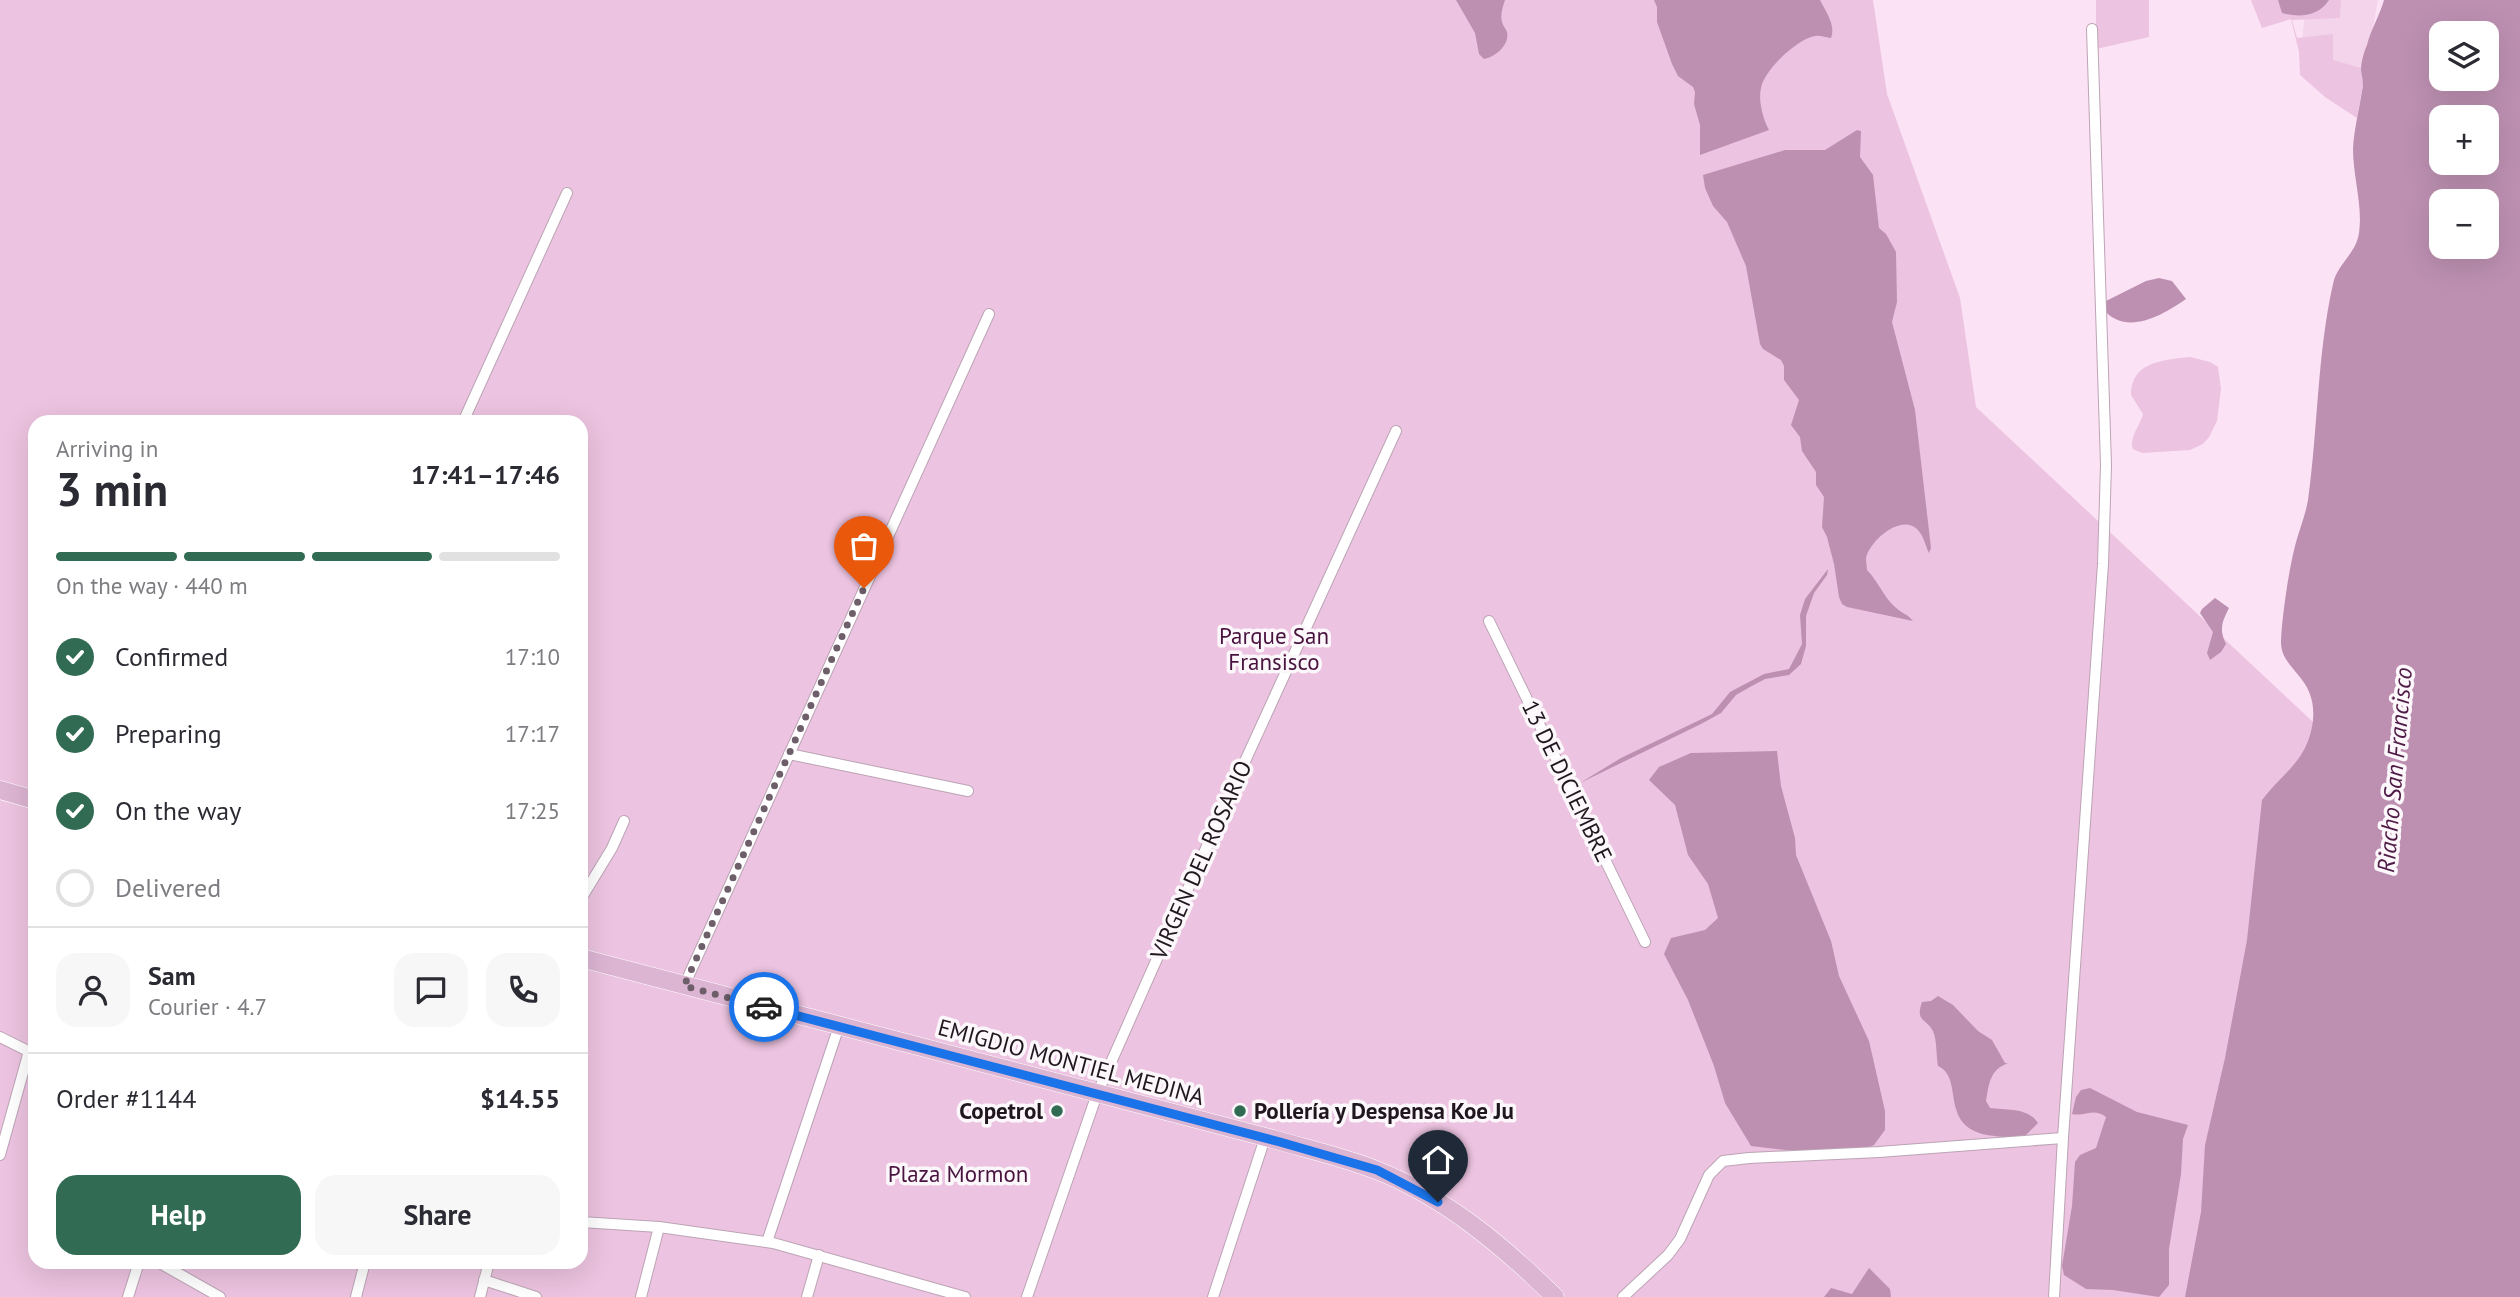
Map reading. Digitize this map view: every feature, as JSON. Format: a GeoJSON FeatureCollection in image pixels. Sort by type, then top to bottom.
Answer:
{"type":"FeatureCollection","features":[{"type":"Feature","properties":{"kind":"main road"},"geometry":{"type":"LineString","coordinates":[[0,790],[28,798]]}},
{"type":"Feature","properties":{"kind":"main road","name":"EMIGDIO MONTIEL MEDINA"},"geometry":{"type":"LineString","coordinates":[[588,960],[1265,1138],[1377,1170],[1431,1198],[1486,1234],[1555,1297]]}},
{"type":"Feature","properties":{"kind":"street"},"geometry":{"type":"LineString","coordinates":[[2054,1297],[2103,564],[2106,465],[2092,29]]}},
{"type":"Feature","properties":{"kind":"street"},"geometry":{"type":"LineString","coordinates":[[466,415],[567,193]]}},
{"type":"Feature","properties":{"kind":"street"},"geometry":{"type":"LineString","coordinates":[[684,986],[989,314]]}},
{"type":"Feature","properties":{"kind":"street","name":"VIRGEN DEL ROSARIO"},"geometry":{"type":"LineString","coordinates":[[1027,1297],[1097,1094],[1396,431]]}},
{"type":"Feature","properties":{"kind":"street","name":"13 DE DICIEMBRE"},"geometry":{"type":"LineString","coordinates":[[1489,621],[1645,942]]}},
{"type":"Feature","properties":{"kind":"street"},"geometry":{"type":"LineString","coordinates":[[789,754],[968,791]]}},
{"type":"Feature","properties":{"kind":"street"},"geometry":{"type":"LineString","coordinates":[[588,887],[612,848],[624,821]]}},
{"type":"Feature","properties":{"kind":"street"},"geometry":{"type":"LineString","coordinates":[[768,1242],[839,1026]]}},
{"type":"Feature","properties":{"kind":"street"},"geometry":{"type":"LineString","coordinates":[[0,1037],[28,1050]]}},
{"type":"Feature","properties":{"kind":"street"},"geometry":{"type":"LineString","coordinates":[[0,1155],[28,1065]]}},
{"type":"Feature","properties":{"kind":"street"},"geometry":{"type":"LineString","coordinates":[[1213,1297],[1265,1138]]}},
{"type":"Feature","properties":{"kind":"street"},"geometry":{"type":"LineString","coordinates":[[1623,1297],[1668,1255],[1680,1239],[1709,1175],[1723,1161],[2063,1138]]}},
{"type":"Feature","properties":{"kind":"street"},"geometry":{"type":"LineString","coordinates":[[588,1222],[659,1227],[768,1242],[965,1297]]}},
{"type":"Feature","properties":{"kind":"street"},"geometry":{"type":"LineString","coordinates":[[641,1297],[659,1227]]}},
{"type":"Feature","properties":{"kind":"street"},"geometry":{"type":"LineString","coordinates":[[807,1297],[819,1255]]}},
{"type":"Feature","properties":{"kind":"street"},"geometry":{"type":"LineString","coordinates":[[128,1297],[137,1269]]}},
{"type":"Feature","properties":{"kind":"street"},"geometry":{"type":"LineString","coordinates":[[170,1269],[220,1297]]}},
{"type":"Feature","properties":{"kind":"street"},"geometry":{"type":"LineString","coordinates":[[356,1297],[363,1269]]}},
{"type":"Feature","properties":{"kind":"street"},"geometry":{"type":"LineString","coordinates":[[480,1297],[487,1269]]}},
{"type":"Feature","properties":{"kind":"street"},"geometry":{"type":"LineString","coordinates":[[484,1280],[536,1297]]}},
{"type":"Feature","properties":{"kind":"shaded area"},"geometry":{"type":"Polygon","coordinates":[[[2306,0],[2378,0],[2365,71],[2300,64],[2306,0]]]}},
{"type":"Feature","properties":{"kind":"green space","name":"Parque San Fransisco"},"geometry":{"type":"Polygon","coordinates":[[[0,0],[1873,0],[1887,94],[1960,298],[1976,407],[2450,850],[2290,1297],[0,1297],[0,0]]]}},
{"type":"Feature","properties":{"kind":"green space"},"geometry":{"type":"Polygon","coordinates":[[[2096,0],[2149,0],[2149,37],[2096,49],[2096,0]]]}},
{"type":"Feature","properties":{"kind":"green space"},"geometry":{"type":"Polygon","coordinates":[[[2251,0],[2341,0],[2340,18],[2292,20],[2297,38],[2333,34],[2333,60],[2361,68],[2363,84],[2357,118],[2325,97],[2300,75],[2299,52],[2291,19],[2262,28],[2251,0]]]}},
{"type":"Feature","properties":{"kind":"green space"},"geometry":{"type":"Polygon","coordinates":[[[2190,357],[2218,367],[2221,389],[2217,421],[2209,437],[2203,444],[2190,450],[2142,453],[2133,449],[2134,436],[2143,414],[2131,395],[2132,384],[2137,375],[2151,364],[2190,357]]]}},
{"type":"Feature","properties":{"kind":"water"},"geometry":{"type":"Polygon","coordinates":[[[1456,0],[1505,0],[1501,19],[1507,37],[1504,46],[1493,56],[1484,59],[1479,54],[1475,33],[1456,0]]]}},
{"type":"Feature","properties":{"kind":"water"},"geometry":{"type":"Polygon","coordinates":[[[1654,0],[1820,0],[1830,19],[1831,38],[1815,36],[1799,43],[1782,56],[1768,73],[1763,81],[1760,98],[1769,130],[1700,155],[1700,125],[1694,104],[1695,92],[1693,87],[1678,76],[1672,64],[1657,22],[1654,0]]]}},
{"type":"Feature","properties":{"kind":"water"},"geometry":{"type":"Polygon","coordinates":[[[2278,0],[2329,0],[2314,12],[2296,15],[2282,13],[2278,0]]]}},
{"type":"Feature","properties":{"kind":"water","name":"Riacho San Francisco"},"geometry":{"type":"Polygon","coordinates":[[[2384,0],[2520,0],[2520,1297],[2185,1297],[2201,1212],[2205,1145],[2225,1058],[2247,940],[2262,800],[2298,759],[2312,727],[2311,696],[2282,652],[2281,641],[2288,580],[2308,500],[2324,338],[2333,284],[2359,233],[2360,212],[2353,149],[2363,86],[2361,67],[2384,0]]]}},
{"type":"Feature","properties":{"kind":"water"},"geometry":{"type":"Polygon","coordinates":[[[1857,130],[1861,131],[1860,157],[1873,175],[1879,228],[1886,234],[1896,252],[1897,302],[1892,322],[1915,410],[1931,548],[1929,553],[1917,529],[1910,525],[1894,527],[1873,544],[1866,558],[1867,570],[1891,603],[1913,621],[1842,604],[1827,537],[1822,527],[1824,497],[1816,485],[1816,472],[1802,451],[1800,437],[1791,425],[1799,400],[1784,380],[1781,360],[1763,349],[1760,344],[1746,266],[1727,222],[1713,206],[1703,175],[1785,150],[1825,150],[1857,130]]]}},
{"type":"Feature","properties":{"kind":"water"},"geometry":{"type":"Polygon","coordinates":[[[2159,278],[2172,281],[2186,299],[2144,321],[2122,322],[2103,309],[2106,301],[2146,281],[2159,278]]]}},
{"type":"Feature","properties":{"kind":"water"},"geometry":{"type":"Polygon","coordinates":[[[1828,569],[1827,575],[1814,593],[1806,616],[1806,646],[1801,664],[1789,675],[1765,679],[1736,695],[1721,713],[1580,783],[1621,758],[1712,714],[1730,692],[1764,674],[1789,669],[1802,644],[1800,615],[1805,599],[1828,569]]]}},
{"type":"Feature","properties":{"kind":"water"},"geometry":{"type":"Polygon","coordinates":[[[2215,598],[2229,608],[2222,626],[2226,644],[2221,652],[2210,660],[2207,653],[2213,632],[2200,613],[2215,598]]]}},
{"type":"Feature","properties":{"kind":"water"},"geometry":{"type":"Polygon","coordinates":[[[1777,751],[1781,786],[1795,838],[1796,855],[1831,941],[1839,976],[1869,1041],[1885,1111],[1885,1130],[1874,1145],[1857,1152],[1751,1146],[1725,1103],[1714,1066],[1688,1000],[1664,954],[1671,938],[1705,930],[1718,918],[1708,884],[1688,855],[1675,805],[1649,780],[1659,767],[1691,753],[1777,751]]]}},
{"type":"Feature","properties":{"kind":"water"},"geometry":{"type":"Polygon","coordinates":[[[1938,996],[1953,1005],[1978,1031],[1992,1040],[2005,1063],[2008,1063],[1994,1073],[1986,1101],[1990,1108],[2017,1111],[2034,1118],[2038,1123],[2026,1135],[1987,1135],[1972,1130],[1962,1122],[1950,1080],[1946,1072],[1938,1066],[1933,1031],[1920,1013],[1922,1002],[1931,1001],[1938,996]]]}},
{"type":"Feature","properties":{"kind":"water"},"geometry":{"type":"Polygon","coordinates":[[[2090,1088],[2137,1112],[2188,1125],[2183,1139],[2181,1174],[2169,1249],[2169,1285],[2159,1297],[2086,1289],[2064,1275],[2062,1266],[2072,1206],[2075,1162],[2080,1155],[2096,1148],[2106,1117],[2093,1112],[2072,1114],[2076,1097],[2081,1090],[2090,1088]]]}},
{"type":"Feature","properties":{"kind":"water"},"geometry":{"type":"Polygon","coordinates":[[[1869,1268],[1890,1289],[1891,1297],[1824,1297],[1831,1288],[1852,1294],[1869,1268]]]}},
{"type":"Feature","properties":{"kind":"way so far"},"geometry":{"type":"LineString","coordinates":[[764,1007],[684,986],[864,588]]}},
{"type":"Feature","properties":{"kind":"place","name":"Copetrol"},"geometry":{"type":"Point","coordinates":[1057,1111]}},
{"type":"Feature","properties":{"kind":"place","name":"Pollería y Despensa Koe Ju"},"geometry":{"type":"Point","coordinates":[1240,1111]}},
{"type":"Feature","properties":{"kind":"route"},"geometry":{"type":"LineString","coordinates":[[764,1007],[1359,1164],[1402,1182],[1438,1202]]}},
{"type":"Feature","properties":{"kind":"park label","name":"Plaza Mormon"},"geometry":{"type":"Point","coordinates":[958,1174]}}]}
